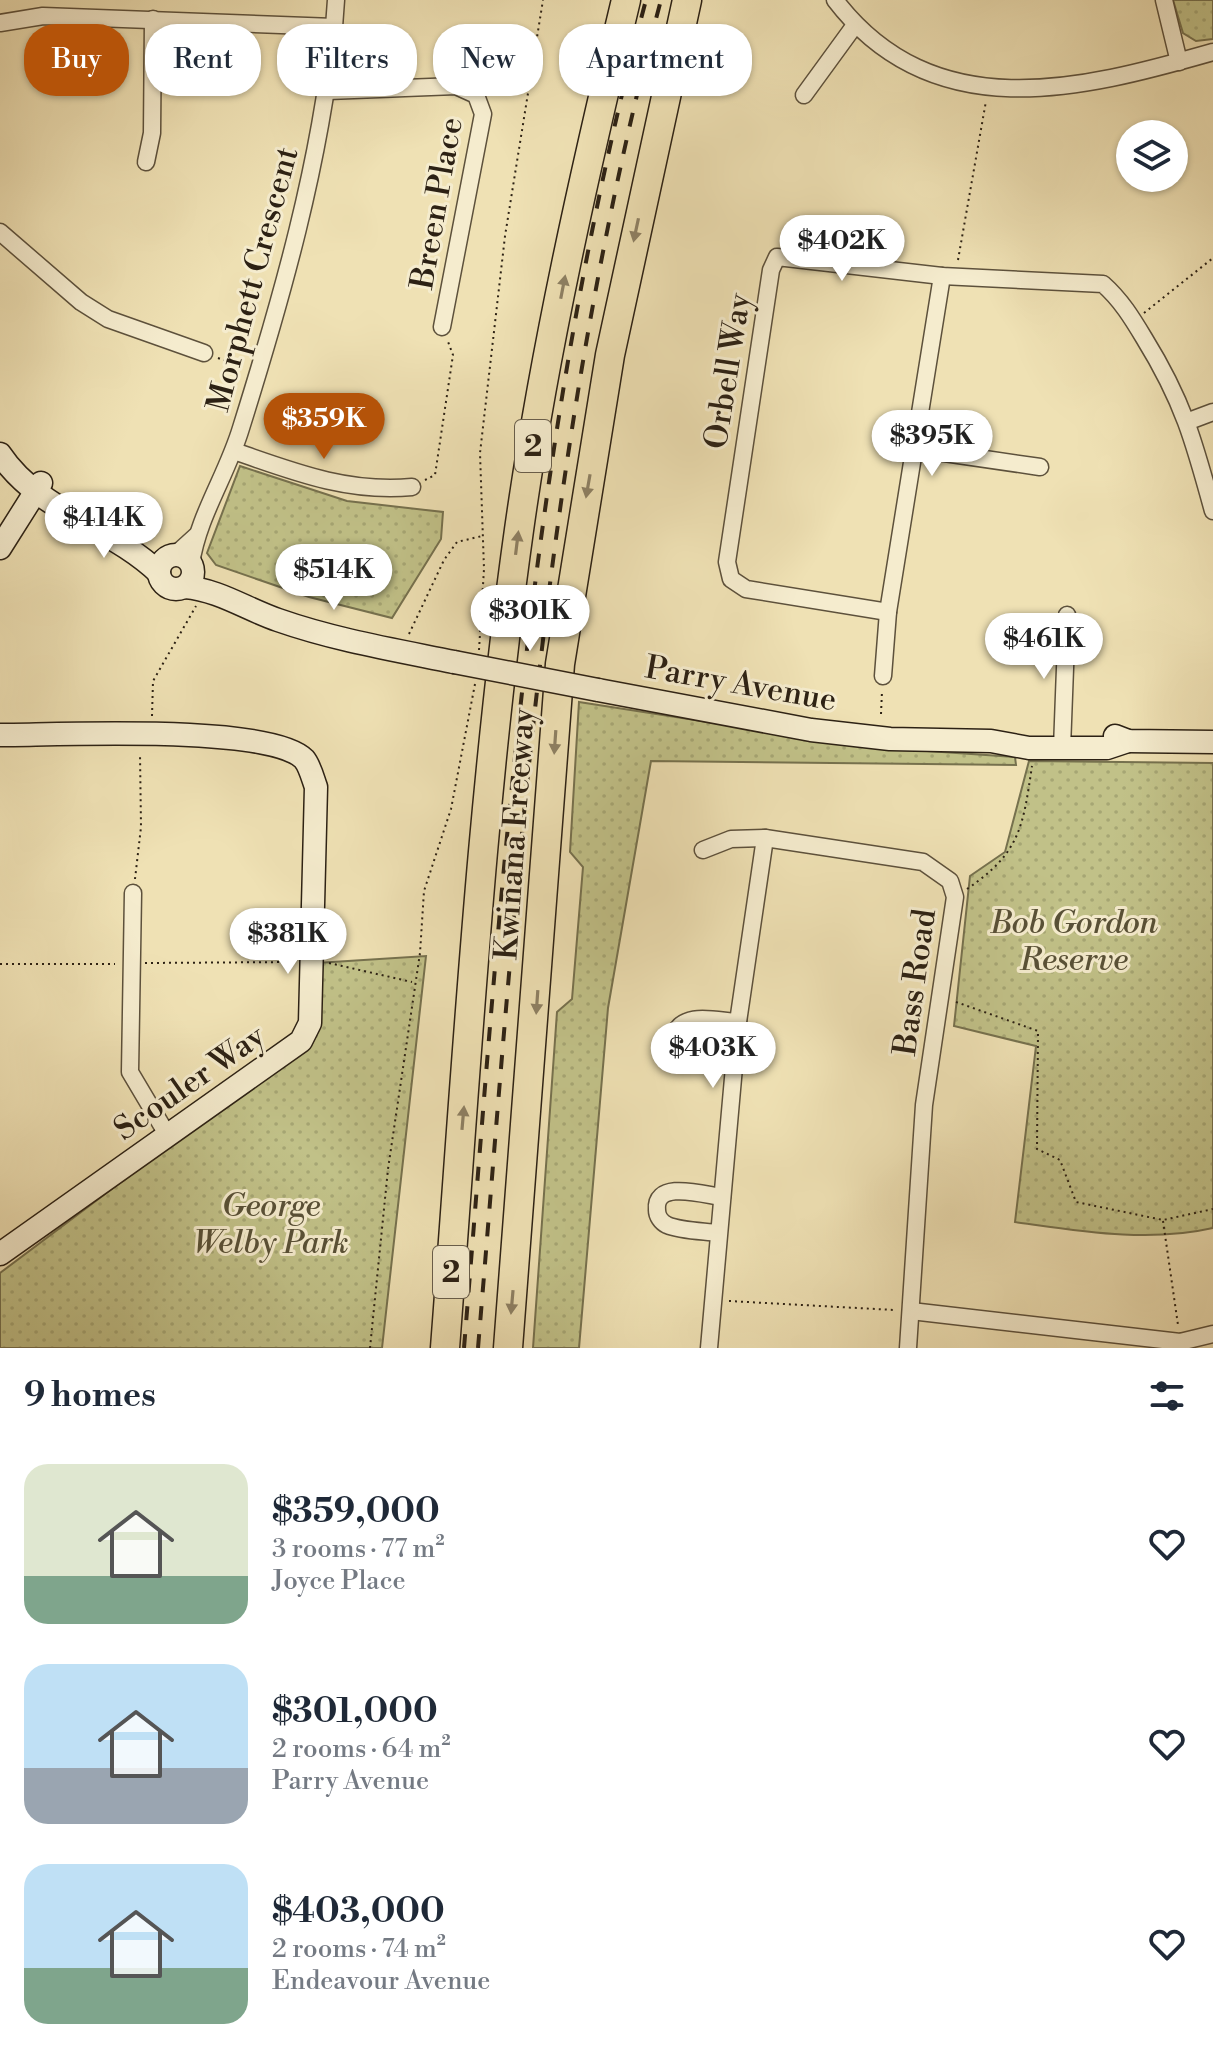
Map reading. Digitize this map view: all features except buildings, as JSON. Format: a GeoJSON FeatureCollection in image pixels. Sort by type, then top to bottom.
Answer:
{"type":"FeatureCollection","features":[{"type":"Feature","properties":{"kind":"highway","name":"Kwinana Freeway"},"geometry":{"type":"LineString","coordinates":[[445,1348],[494,748],[519,527],[589,159],[626,0]]}},
{"type":"Feature","properties":{"kind":"highway","name":"Kwinana Freeway"},"geometry":{"type":"LineString","coordinates":[[508,1348],[562,650],[610,355],[687,0]]}},
{"type":"Feature","properties":{"kind":"main road","name":"Parry Avenue"},"geometry":{"type":"LineString","coordinates":[[0,454],[9,468],[80,512],[90,524],[142,557],[182,571],[277,620],[358,643],[811,730],[890,739],[991,741],[1029,748],[1107,734],[1128,741],[1213,742]]}},
{"type":"Feature","properties":{"kind":"main road"},"geometry":{"type":"LineString","coordinates":[[6,539],[24,527],[44,490]]}},
{"type":"Feature","properties":{"kind":"main road","name":"Scouler Way"},"geometry":{"type":"LineString","coordinates":[[0,735],[151,734],[261,741],[286,748],[305,760],[316,787],[310,1023],[301,1041],[0,1254]]}},
{"type":"Feature","properties":{"kind":"main road","name":"Parry Avenue"},"geometry":{"type":"LineString","coordinates":[[991,741],[1015,734],[1062,741]]}},
{"type":"Feature","properties":{"kind":"main road","name":"Scouler Way"},"geometry":{"type":"LineString","coordinates":[[0,1270],[38,1241],[59,1213]]}},
{"type":"Feature","properties":{"kind":"street","name":"Morphett Crescent"},"geometry":{"type":"LineString","coordinates":[[334,24],[336,0]]}},
{"type":"Feature","properties":{"kind":"street"},"geometry":{"type":"LineString","coordinates":[[835,0],[855,25],[878,46],[909,65],[946,80],[988,89],[1072,88],[1213,52]]}},
{"type":"Feature","properties":{"kind":"street"},"geometry":{"type":"LineString","coordinates":[[1164,0],[1179,62]]}},
{"type":"Feature","properties":{"kind":"street"},"geometry":{"type":"LineString","coordinates":[[0,23],[43,8],[153,19],[277,24]]}},
{"type":"Feature","properties":{"kind":"street"},"geometry":{"type":"LineString","coordinates":[[146,162],[152,133],[153,19]]}},
{"type":"Feature","properties":{"kind":"street"},"geometry":{"type":"LineString","coordinates":[[804,95],[855,25]]}},
{"type":"Feature","properties":{"kind":"street","name":"Breen Place"},"geometry":{"type":"LineString","coordinates":[[417,88],[456,86],[476,95],[483,114],[442,327]]}},
{"type":"Feature","properties":{"kind":"street","name":"Morphett Crescent"},"geometry":{"type":"LineString","coordinates":[[182,571],[234,451],[258,373],[303,206],[327,96]]}},
{"type":"Feature","properties":{"kind":"street"},"geometry":{"type":"LineString","coordinates":[[0,232],[81,302],[108,319],[204,353]]}},
{"type":"Feature","properties":{"kind":"street","name":"Orbell Way"},"geometry":{"type":"LineString","coordinates":[[888,612],[746,589],[731,579],[727,562],[771,270],[777,257],[794,256],[949,276],[1103,284],[1120,299],[1172,383],[1189,421],[1213,511]]}},
{"type":"Feature","properties":{"kind":"street"},"geometry":{"type":"LineString","coordinates":[[883,676],[888,612],[949,276]]}},
{"type":"Feature","properties":{"kind":"street"},"geometry":{"type":"LineString","coordinates":[[1189,421],[1213,412]]}},
{"type":"Feature","properties":{"kind":"street"},"geometry":{"type":"LineString","coordinates":[[917,449],[1040,467]]}},
{"type":"Feature","properties":{"kind":"street"},"geometry":{"type":"LineString","coordinates":[[234,451],[341,486],[381,490],[412,487]]}},
{"type":"Feature","properties":{"kind":"street"},"geometry":{"type":"LineString","coordinates":[[1062,741],[1067,615]]}},
{"type":"Feature","properties":{"kind":"street"},"geometry":{"type":"LineString","coordinates":[[709,1348],[738,1022],[765,838]]}},
{"type":"Feature","properties":{"kind":"street","name":"Bass Road"},"geometry":{"type":"LineString","coordinates":[[703,850],[731,839],[765,838],[923,862],[950,881],[955,897],[924,1105],[908,1348]]}},
{"type":"Feature","properties":{"kind":"street"},"geometry":{"type":"LineString","coordinates":[[133,893],[130,1072],[168,1136]]}},
{"type":"Feature","properties":{"kind":"street"},"geometry":{"type":"LineString","coordinates":[[737,1058],[688,1055],[678,1048],[674,1036],[679,1025],[690,1019],[738,1022]]}},
{"type":"Feature","properties":{"kind":"street"},"geometry":{"type":"LineString","coordinates":[[718,1233],[669,1226],[659,1218],[656,1207],[661,1196],[672,1190],[722,1197]]}},
{"type":"Feature","properties":{"kind":"street"},"geometry":{"type":"LineString","coordinates":[[911,1311],[1180,1342],[1213,1334]]}},
{"type":"Feature","properties":{"kind":"path"},"geometry":{"type":"LineString","coordinates":[[949,276],[988,89]]}},
{"type":"Feature","properties":{"kind":"path"},"geometry":{"type":"LineString","coordinates":[[1134,321],[1213,258]]}},
{"type":"Feature","properties":{"kind":"path"},"geometry":{"type":"LineString","coordinates":[[412,487],[435,475],[453,355],[442,327]]}},
{"type":"Feature","properties":{"kind":"path"},"geometry":{"type":"LineString","coordinates":[[204,353],[258,373]]}},
{"type":"Feature","properties":{"kind":"path"},"geometry":{"type":"LineString","coordinates":[[407,639],[444,560],[457,542],[482,536]]}},
{"type":"Feature","properties":{"kind":"path"},"geometry":{"type":"LineString","coordinates":[[133,893],[141,827],[140,743],[151,734],[153,681],[182,571]]}},
{"type":"Feature","properties":{"kind":"path"},"geometry":{"type":"LineString","coordinates":[[881,714],[883,676]]}},
{"type":"Feature","properties":{"kind":"path"},"geometry":{"type":"LineString","coordinates":[[955,897],[1000,864],[1012,850],[1025,811],[1034,750],[1029,748]]}},
{"type":"Feature","properties":{"kind":"path"},"geometry":{"type":"LineString","coordinates":[[0,964],[340,962],[413,982]]}},
{"type":"Feature","properties":{"kind":"path"},"geometry":{"type":"LineString","coordinates":[[940,996],[1038,1031],[1037,1149],[1060,1160],[1076,1202],[1163,1220],[1213,1209]]}},
{"type":"Feature","properties":{"kind":"path"},"geometry":{"type":"LineString","coordinates":[[1163,1220],[1180,1342]]}},
{"type":"Feature","properties":{"kind":"path"},"geometry":{"type":"LineString","coordinates":[[713,1300],[911,1311]]}},
{"type":"Feature","properties":{"kind":"green space"},"geometry":{"type":"Polygon","coordinates":[[[1173,0],[1213,0],[1213,39],[1196,41],[1183,33],[1173,0]]]}},
{"type":"Feature","properties":{"kind":"green space"},"geometry":{"type":"Polygon","coordinates":[[[240,466],[347,501],[443,512],[441,539],[392,618],[309,597],[216,565],[207,553],[240,466]]]}},
{"type":"Feature","properties":{"kind":"green space"},"geometry":{"type":"Polygon","coordinates":[[[579,702],[869,747],[1015,757],[1016,765],[651,761],[608,1008],[579,1348],[533,1348],[557,1012],[572,999],[583,867],[570,852],[579,702]]]}},
{"type":"Feature","properties":{"kind":"green space","name":"Bob Gordon Reserve"},"geometry":{"type":"Polygon","coordinates":[[[1029,761],[1213,763],[1213,1228],[1139,1235],[1015,1222],[1036,1046],[954,1026],[970,876],[1005,852],[1029,761]]]}},
{"type":"Feature","properties":{"kind":"green space","name":"George Welby Park"},"geometry":{"type":"Polygon","coordinates":[[[426,956],[382,1348],[0,1348],[0,1273],[315,1036],[317,963],[426,956]]]}},
{"type":"Feature","properties":{"kind":"railway"},"geometry":{"type":"LineString","coordinates":[[464,1348],[507,839],[546,501],[573,332],[606,165],[646,0]]}},
{"type":"Feature","properties":{"kind":"railway"},"geometry":{"type":"LineString","coordinates":[[478,1348],[521,839],[561,501],[588,333],[621,166],[661,0]]}}]}
